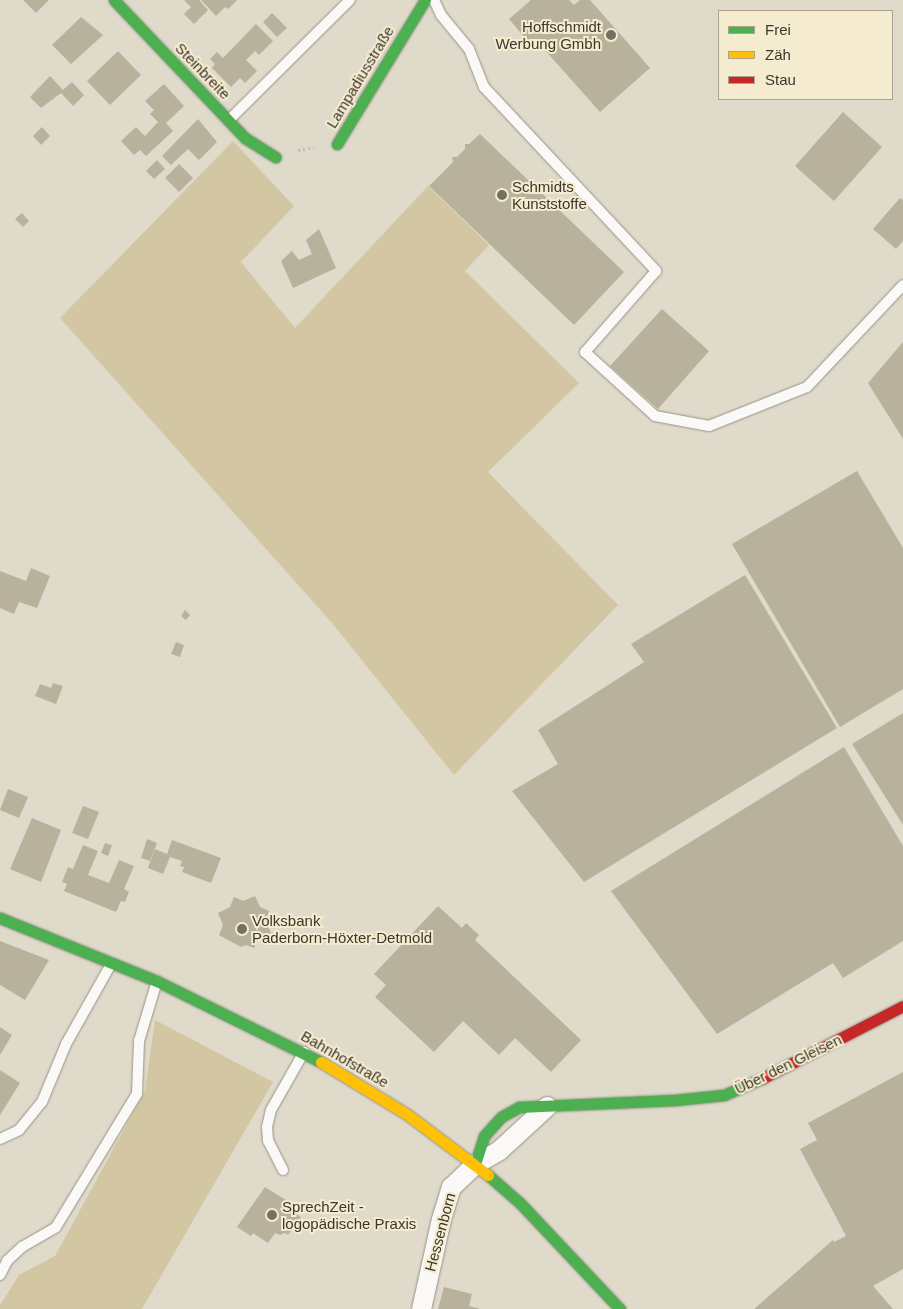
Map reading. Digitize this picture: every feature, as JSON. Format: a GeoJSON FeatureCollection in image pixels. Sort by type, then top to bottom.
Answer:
{"type":"FeatureCollection","features":[{"type":"Feature","properties":{"kind":"street","name":"Steinbreite"},"geometry":{"type":"LineString","coordinates":[[114,0],[245,138],[276,157]]}},
{"type":"Feature","properties":{"kind":"street","name":"Lampadiusstraße"},"geometry":{"type":"LineString","coordinates":[[337,144],[425,0]]}},
{"type":"Feature","properties":{"kind":"street","name":"Bahnhofstraße"},"geometry":{"type":"LineString","coordinates":[[0,918],[157,981],[304,1052],[408,1115],[475,1164],[520,1203],[620,1309]]}},
{"type":"Feature","properties":{"kind":"street","name":"Über den Gleisen"},"geometry":{"type":"LineString","coordinates":[[475,1164],[499,1150],[547,1106],[674,1100],[724,1095],[779,1071],[903,1006]]}},
{"type":"Feature","properties":{"kind":"street","name":"Hessenborn"},"geometry":{"type":"LineString","coordinates":[[421,1309],[441,1219],[451,1187],[475,1164]]}},
{"type":"Feature","properties":{"kind":"lane"},"geometry":{"type":"LineString","coordinates":[[229,120],[350,0]]}},
{"type":"Feature","properties":{"kind":"lane"},"geometry":{"type":"LineString","coordinates":[[434,0],[441,14],[469,48],[484,87],[656,271],[584,352],[655,416],[709,426],[807,388],[903,285]]}},
{"type":"Feature","properties":{"kind":"lane"},"geometry":{"type":"LineString","coordinates":[[0,1139],[19,1130],[42,1102],[66,1044],[112,962]]}},
{"type":"Feature","properties":{"kind":"lane"},"geometry":{"type":"LineString","coordinates":[[0,1275],[7,1261],[22,1247],[56,1227],[137,1094],[139,1041],[157,981]]}},
{"type":"Feature","properties":{"kind":"lane"},"geometry":{"type":"LineString","coordinates":[[283,1170],[268,1141],[267,1127],[271,1110],[304,1052]]}},
{"type":"Feature","properties":{"kind":"path"},"geometry":{"type":"LineString","coordinates":[[276,157],[309,147],[337,144]]}},
{"type":"Feature","properties":{"kind":"shaded area"},"geometry":{"type":"Polygon","coordinates":[[[233,141],[294,206],[241,262],[295,328],[428,186],[489,245],[465,271],[579,383],[488,472],[618,605],[454,775],[332,623],[60,318],[233,141]]]}},
{"type":"Feature","properties":{"kind":"shaded area"},"geometry":{"type":"Polygon","coordinates":[[[155,1020],[273,1082],[142,1309],[0,1309],[0,1305],[19,1275],[55,1256],[145,1091],[155,1020]]]}},
{"type":"Feature","properties":{"kind":"building"},"geometry":{"type":"Polygon","coordinates":[[[23,0],[49,0],[36,13],[23,0]]]}},
{"type":"Feature","properties":{"kind":"building"},"geometry":{"type":"Polygon","coordinates":[[[184,0],[199,0],[208,10],[194,24],[184,14],[191,7],[184,0]]]}},
{"type":"Feature","properties":{"kind":"building"},"geometry":{"type":"Polygon","coordinates":[[[201,0],[237,0],[228,9],[225,7],[216,16],[201,0]]]}},
{"type":"Feature","properties":{"kind":"building"},"geometry":{"type":"Polygon","coordinates":[[[531,0],[569,0],[574,5],[580,0],[590,0],[650,68],[600,112],[535,39],[530,44],[509,19],[531,0]]]}},
{"type":"Feature","properties":{"kind":"building"},"geometry":{"type":"Polygon","coordinates":[[[272,13],[287,28],[277,37],[263,22],[272,13]]]}},
{"type":"Feature","properties":{"kind":"building"},"geometry":{"type":"Polygon","coordinates":[[[81,17],[103,35],[71,64],[52,45],[81,17]]]}},
{"type":"Feature","properties":{"kind":"building"},"geometry":{"type":"Polygon","coordinates":[[[256,24],[273,41],[259,55],[255,51],[246,60],[257,71],[245,83],[240,78],[231,87],[212,68],[215,64],[210,59],[217,52],[223,58],[256,24]]]}},
{"type":"Feature","properties":{"kind":"building"},"geometry":{"type":"Polygon","coordinates":[[[118,51],[141,75],[110,105],[87,81],[118,51]]]}},
{"type":"Feature","properties":{"kind":"building"},"geometry":{"type":"Polygon","coordinates":[[[50,76],[63,90],[72,82],[84,95],[73,106],[61,93],[41,108],[30,97],[50,76]]]}},
{"type":"Feature","properties":{"kind":"building"},"geometry":{"type":"Polygon","coordinates":[[[164,84],[184,106],[166,123],[173,131],[146,156],[140,150],[134,155],[121,141],[136,127],[145,136],[158,122],[150,114],[154,110],[145,101],[164,84]]]}},
{"type":"Feature","properties":{"kind":"building"},"geometry":{"type":"Polygon","coordinates":[[[843,112],[882,147],[834,201],[795,166],[843,112]]]}},
{"type":"Feature","properties":{"kind":"building"},"geometry":{"type":"Polygon","coordinates":[[[198,119],[217,142],[199,160],[188,149],[171,165],[162,156],[198,119]]]}},
{"type":"Feature","properties":{"kind":"building"},"geometry":{"type":"Polygon","coordinates":[[[42,127],[50,136],[41,145],[33,136],[42,127]]]}},
{"type":"Feature","properties":{"kind":"building"},"geometry":{"type":"Polygon","coordinates":[[[480,134],[624,272],[574,325],[429,186],[453,162],[452,157],[457,157],[465,149],[465,144],[469,144],[480,134]]]}},
{"type":"Feature","properties":{"kind":"building"},"geometry":{"type":"Polygon","coordinates":[[[157,160],[165,169],[154,179],[146,171],[157,160]]]}},
{"type":"Feature","properties":{"kind":"building"},"geometry":{"type":"Polygon","coordinates":[[[179,164],[193,178],[179,192],[165,178],[179,164]]]}},
{"type":"Feature","properties":{"kind":"building"},"geometry":{"type":"Polygon","coordinates":[[[900,198],[903,200],[903,241],[896,249],[873,229],[900,198]]]}},
{"type":"Feature","properties":{"kind":"building"},"geometry":{"type":"Polygon","coordinates":[[[22,213],[29,221],[23,227],[15,219],[22,213]]]}},
{"type":"Feature","properties":{"kind":"building"},"geometry":{"type":"Polygon","coordinates":[[[319,229],[336,268],[293,288],[281,261],[292,251],[299,260],[312,254],[306,240],[319,229]]]}},
{"type":"Feature","properties":{"kind":"building"},"geometry":{"type":"Polygon","coordinates":[[[662,309],[709,351],[658,409],[610,366],[662,309]]]}},
{"type":"Feature","properties":{"kind":"building"},"geometry":{"type":"Polygon","coordinates":[[[903,342],[903,439],[868,383],[903,342]]]}},
{"type":"Feature","properties":{"kind":"building"},"geometry":{"type":"Polygon","coordinates":[[[857,471],[903,548],[903,689],[840,727],[732,544],[857,471]]]}},
{"type":"Feature","properties":{"kind":"building"},"geometry":{"type":"Polygon","coordinates":[[[31,568],[50,576],[37,608],[19,602],[14,614],[0,608],[0,571],[26,581],[31,568]]]}},
{"type":"Feature","properties":{"kind":"building"},"geometry":{"type":"Polygon","coordinates":[[[745,575],[837,728],[584,882],[512,791],[558,764],[538,730],[644,662],[631,644],[745,575]]]}},
{"type":"Feature","properties":{"kind":"building"},"geometry":{"type":"Polygon","coordinates":[[[185,610],[190,615],[186,620],[181,616],[185,610]]]}},
{"type":"Feature","properties":{"kind":"building"},"geometry":{"type":"Polygon","coordinates":[[[176,642],[184,645],[180,657],[171,654],[176,642]]]}},
{"type":"Feature","properties":{"kind":"building"},"geometry":{"type":"Polygon","coordinates":[[[53,683],[63,686],[56,704],[35,696],[40,684],[51,688],[53,683]]]}},
{"type":"Feature","properties":{"kind":"building"},"geometry":{"type":"Polygon","coordinates":[[[903,713],[903,825],[852,744],[903,713]]]}},
{"type":"Feature","properties":{"kind":"building"},"geometry":{"type":"Polygon","coordinates":[[[844,747],[903,846],[903,941],[843,978],[833,963],[717,1034],[611,891],[844,747]]]}},
{"type":"Feature","properties":{"kind":"building"},"geometry":{"type":"Polygon","coordinates":[[[8,789],[28,797],[19,818],[0,810],[8,789]]]}},
{"type":"Feature","properties":{"kind":"building"},"geometry":{"type":"Polygon","coordinates":[[[83,806],[99,812],[88,839],[72,833],[83,806]]]}},
{"type":"Feature","properties":{"kind":"building"},"geometry":{"type":"Polygon","coordinates":[[[32,818],[61,830],[41,882],[10,869],[32,818]]]}},
{"type":"Feature","properties":{"kind":"building"},"geometry":{"type":"Polygon","coordinates":[[[147,839],[157,843],[150,861],[141,858],[147,839]]]}},
{"type":"Feature","properties":{"kind":"building"},"geometry":{"type":"Polygon","coordinates":[[[172,840],[221,858],[211,883],[182,872],[184,867],[180,866],[182,861],[170,857],[163,874],[148,868],[155,849],[167,854],[172,840]]]}},
{"type":"Feature","properties":{"kind":"building"},"geometry":{"type":"Polygon","coordinates":[[[105,843],[112,845],[108,856],[101,853],[105,843]]]}},
{"type":"Feature","properties":{"kind":"building"},"geometry":{"type":"Polygon","coordinates":[[[83,845],[98,851],[88,875],[109,883],[119,860],[134,866],[124,889],[129,892],[125,902],[121,901],[116,912],[64,891],[67,884],[62,882],[68,867],[73,869],[83,845]]]}},
{"type":"Feature","properties":{"kind":"building"},"geometry":{"type":"Polygon","coordinates":[[[255,896],[260,907],[269,911],[266,921],[271,933],[259,938],[254,948],[246,945],[241,947],[219,935],[223,925],[218,913],[230,907],[234,897],[243,901],[255,896]]]}},
{"type":"Feature","properties":{"kind":"building"},"geometry":{"type":"Polygon","coordinates":[[[438,906],[462,928],[466,923],[479,935],[475,940],[581,1040],[551,1072],[515,1038],[499,1055],[463,1021],[434,1052],[375,997],[386,985],[374,974],[438,906]]]}},
{"type":"Feature","properties":{"kind":"building"},"geometry":{"type":"Polygon","coordinates":[[[0,941],[49,960],[25,1000],[0,985],[0,941]]]}},
{"type":"Feature","properties":{"kind":"building"},"geometry":{"type":"Polygon","coordinates":[[[0,1027],[12,1035],[0,1055],[0,1027]]]}},
{"type":"Feature","properties":{"kind":"building"},"geometry":{"type":"Polygon","coordinates":[[[0,1070],[20,1083],[0,1115],[0,1070]]]}},
{"type":"Feature","properties":{"kind":"building"},"geometry":{"type":"Polygon","coordinates":[[[903,1072],[903,1269],[873,1286],[893,1309],[754,1309],[833,1240],[834,1242],[846,1236],[800,1149],[817,1140],[808,1123],[903,1072]]]}},
{"type":"Feature","properties":{"kind":"building","name":"SprechZeit - logopädische Praxis"},"geometry":{"type":"Polygon","coordinates":[[[265,1187],[297,1207],[294,1213],[301,1217],[288,1235],[285,1233],[280,1235],[275,1233],[268,1243],[253,1233],[251,1236],[237,1227],[265,1187]]]}},
{"type":"Feature","properties":{"kind":"building"},"geometry":{"type":"Polygon","coordinates":[[[444,1287],[472,1294],[469,1306],[481,1309],[438,1309],[444,1287]]]}},
{"type":"Feature","properties":{"kind":"traffic: fast"},"geometry":{"type":"LineString","coordinates":[[114,0],[245,138],[276,157]]}},
{"type":"Feature","properties":{"kind":"traffic: fast"},"geometry":{"type":"LineString","coordinates":[[337,144],[425,0]]}},
{"type":"Feature","properties":{"kind":"traffic: fast"},"geometry":{"type":"LineString","coordinates":[[0,918],[157,981],[321,1062]]}},
{"type":"Feature","properties":{"kind":"traffic: fast"},"geometry":{"type":"LineString","coordinates":[[475,1164],[484,1136],[501,1117],[519,1107],[675,1100],[724,1095],[763,1078]]}},
{"type":"Feature","properties":{"kind":"traffic: fast"},"geometry":{"type":"LineString","coordinates":[[488,1175],[520,1203],[620,1309]]}},
{"type":"Feature","properties":{"kind":"traffic: slow"},"geometry":{"type":"LineString","coordinates":[[321,1062],[408,1115],[488,1175]]}},
{"type":"Feature","properties":{"kind":"traffic: jam"},"geometry":{"type":"LineString","coordinates":[[763,1078],[903,1006]]}},
{"type":"Feature","properties":{"kind":"place","name":"Hoffschmidt Werbung Gmbh"},"geometry":{"type":"Point","coordinates":[611,35]}},
{"type":"Feature","properties":{"kind":"place","name":"Schmidts Kunststoffe"},"geometry":{"type":"Point","coordinates":[502,195]}},
{"type":"Feature","properties":{"kind":"place","name":"Volksbank Paderborn-Höxter-Detmold"},"geometry":{"type":"Point","coordinates":[242,929]}},
{"type":"Feature","properties":{"kind":"place","name":"SprechZeit - logopädische Praxis"},"geometry":{"type":"Point","coordinates":[272,1215]}}]}
